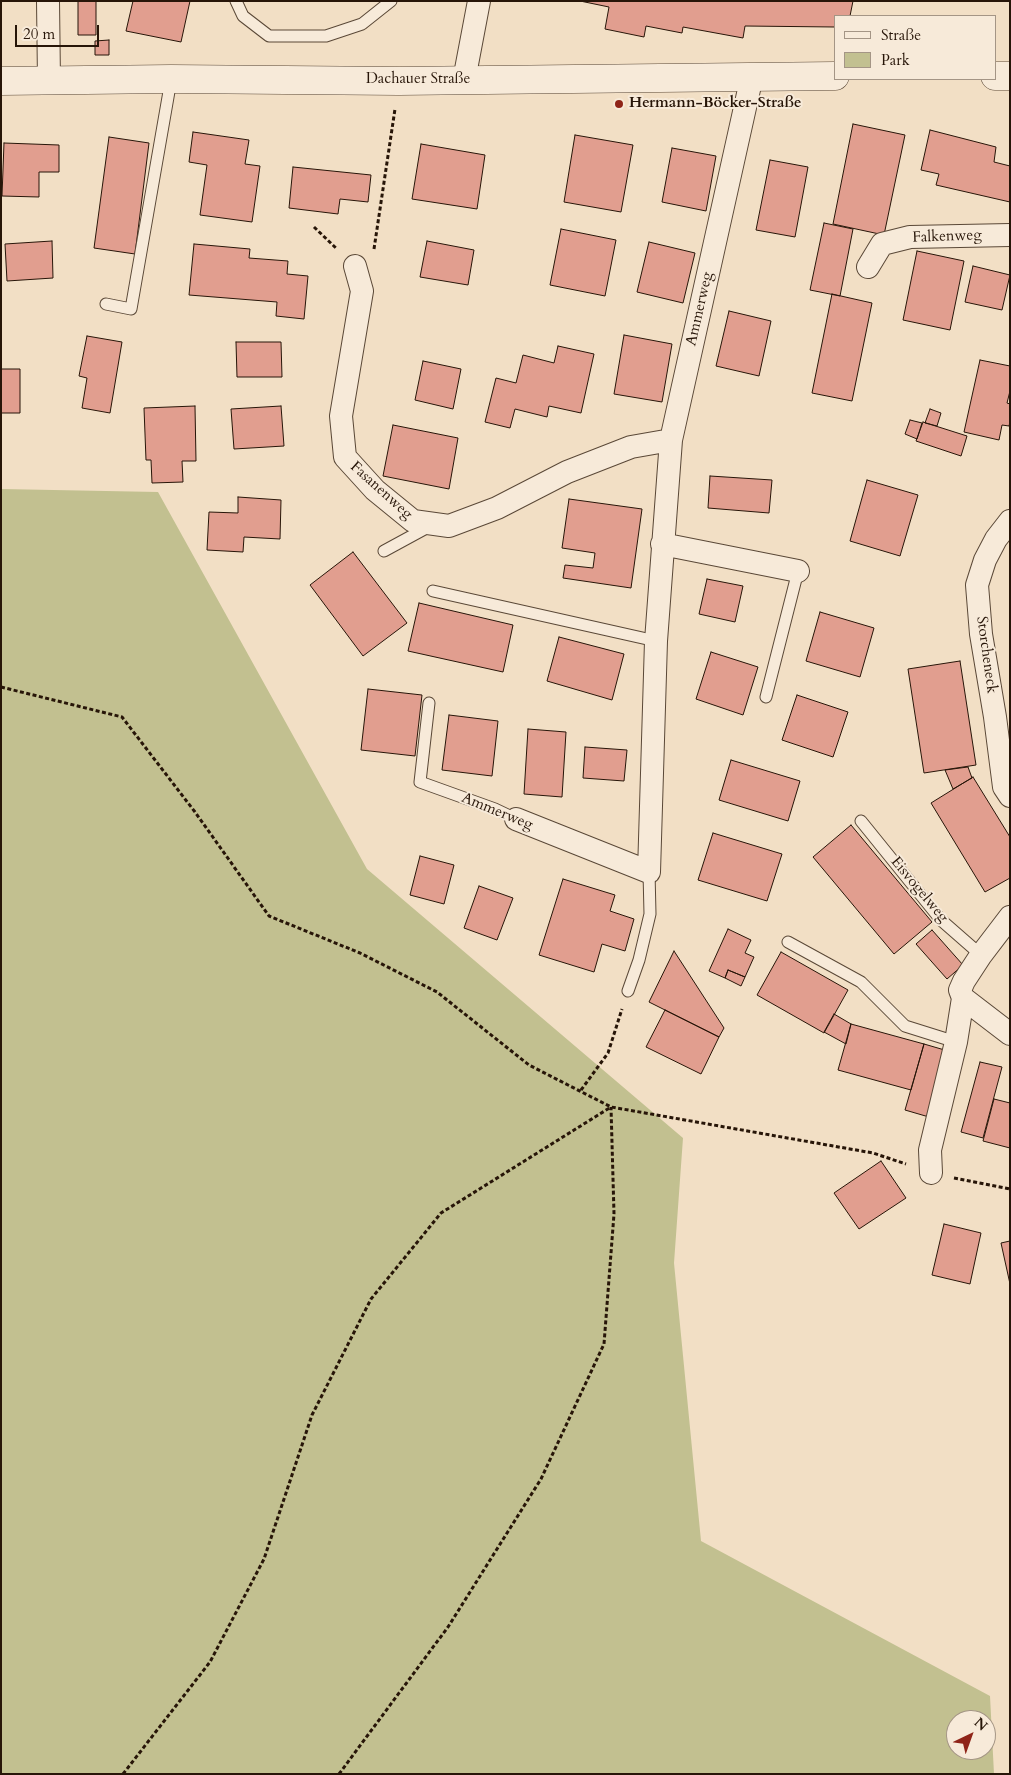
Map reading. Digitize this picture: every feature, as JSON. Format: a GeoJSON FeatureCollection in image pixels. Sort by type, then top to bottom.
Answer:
{"type":"FeatureCollection","features":[{"type":"Feature","properties":{"kind":"street"},"geometry":{"type":"LineString","coordinates":[[48,1],[49,81]]}},
{"type":"Feature","properties":{"kind":"street"},"geometry":{"type":"LineString","coordinates":[[464,80],[479,1]]}},
{"type":"Feature","properties":{"kind":"street","name":"Ammerweg"},"geometry":{"type":"LineString","coordinates":[[516,819],[648,872],[656,641],[671,440],[752,76]]}},
{"type":"Feature","properties":{"kind":"street","name":"Dachauer Straße"},"geometry":{"type":"LineString","coordinates":[[1,81],[171,79],[399,81],[834,76]]}},
{"type":"Feature","properties":{"kind":"street"},"geometry":{"type":"LineString","coordinates":[[996,76],[1010,76]]}},
{"type":"Feature","properties":{"kind":"street","name":"Falkenweg"},"geometry":{"type":"LineString","coordinates":[[868,267],[882,244],[910,237],[1010,235]]}},
{"type":"Feature","properties":{"kind":"street","name":"Fasanenweg"},"geometry":{"type":"LineString","coordinates":[[355,266],[362,291],[341,416],[345,457],[376,490],[413,521],[449,526],[497,508],[567,472],[622,450],[671,440]]}},
{"type":"Feature","properties":{"kind":"street","name":"Storcheneck"},"geometry":{"type":"LineString","coordinates":[[1010,521],[996,538],[985,560],[977,585],[981,634],[996,717],[1004,787],[1010,796]]}},
{"type":"Feature","properties":{"kind":"street"},"geometry":{"type":"LineString","coordinates":[[662,544],[798,571]]}},
{"type":"Feature","properties":{"kind":"street"},"geometry":{"type":"LineString","coordinates":[[931,1173],[930,1150],[956,1042],[962,998],[960,990],[981,955],[1010,917]]}},
{"type":"Feature","properties":{"kind":"street"},"geometry":{"type":"LineString","coordinates":[[962,998],[1010,1034]]}},
{"type":"Feature","properties":{"kind":"lane"},"geometry":{"type":"LineString","coordinates":[[236,1],[243,16],[269,36],[326,36],[362,24],[392,1]]}},
{"type":"Feature","properties":{"kind":"lane"},"geometry":{"type":"LineString","coordinates":[[106,304],[131,309],[171,79]]}},
{"type":"Feature","properties":{"kind":"lane"},"geometry":{"type":"LineString","coordinates":[[384,552],[433,524]]}},
{"type":"Feature","properties":{"kind":"lane"},"geometry":{"type":"LineString","coordinates":[[766,697],[798,571]]}},
{"type":"Feature","properties":{"kind":"lane"},"geometry":{"type":"LineString","coordinates":[[433,591],[656,641]]}},
{"type":"Feature","properties":{"kind":"lane","name":"Ammerweg"},"geometry":{"type":"LineString","coordinates":[[429,703],[420,782],[495,809],[516,819]]}},
{"type":"Feature","properties":{"kind":"lane","name":"Eisvogelweg"},"geometry":{"type":"LineString","coordinates":[[861,821],[942,920],[981,955]]}},
{"type":"Feature","properties":{"kind":"lane","name":"Ammerweg"},"geometry":{"type":"LineString","coordinates":[[628,991],[639,960],[650,914],[648,872]]}},
{"type":"Feature","properties":{"kind":"lane"},"geometry":{"type":"LineString","coordinates":[[788,942],[861,982],[905,1026],[956,1042]]}},
{"type":"Feature","properties":{"kind":"path"},"geometry":{"type":"LineString","coordinates":[[314,227],[355,266],[374,252],[399,81]]}},
{"type":"Feature","properties":{"kind":"path"},"geometry":{"type":"LineString","coordinates":[[1,687],[122,717],[195,812],[269,916],[360,953],[438,992],[530,1065],[611,1107],[872,1152],[906,1164],[930,1150]]}},
{"type":"Feature","properties":{"kind":"path"},"geometry":{"type":"LineString","coordinates":[[581,1090],[608,1053],[628,991]]}},
{"type":"Feature","properties":{"kind":"path"},"geometry":{"type":"LineString","coordinates":[[123,1774],[210,1662],[264,1559],[312,1415],[371,1300],[441,1213],[611,1107]]}},
{"type":"Feature","properties":{"kind":"path"},"geometry":{"type":"LineString","coordinates":[[339,1774],[448,1627],[541,1478],[604,1344],[614,1214],[611,1107]]}},
{"type":"Feature","properties":{"kind":"path"},"geometry":{"type":"LineString","coordinates":[[931,1173],[1010,1189]]}},
{"type":"Feature","properties":{"kind":"green space"},"geometry":{"type":"Polygon","coordinates":[[[1,489],[158,492],[367,869],[683,1138],[674,1263],[701,1541],[990,1696],[991,1710],[946,1710],[946,1760],[993,1760],[994,1774],[1,1774],[1,489]]]}},
{"type":"Feature","properties":{"kind":"building"},"geometry":{"type":"Polygon","coordinates":[[[78,1],[96,1],[96,35],[78,35],[78,1]]]}},
{"type":"Feature","properties":{"kind":"building"},"geometry":{"type":"Polygon","coordinates":[[[133,1],[190,1],[181,42],[126,31],[133,1]]]}},
{"type":"Feature","properties":{"kind":"building"},"geometry":{"type":"Polygon","coordinates":[[[580,1],[853,1],[850,15],[834,15],[834,27],[745,26],[743,38],[683,27],[682,33],[646,26],[644,37],[605,29],[609,7],[580,1]]]}},
{"type":"Feature","properties":{"kind":"building"},"geometry":{"type":"Polygon","coordinates":[[[109,40],[109,55],[95,55],[95,41],[109,40]]]}},
{"type":"Feature","properties":{"kind":"building"},"geometry":{"type":"Polygon","coordinates":[[[853,124],[905,135],[884,235],[833,224],[853,124]]]}},
{"type":"Feature","properties":{"kind":"building"},"geometry":{"type":"Polygon","coordinates":[[[930,130],[996,147],[994,162],[1010,166],[1010,202],[936,185],[939,174],[921,170],[930,130]]]}},
{"type":"Feature","properties":{"kind":"building"},"geometry":{"type":"Polygon","coordinates":[[[193,132],[249,140],[245,164],[260,166],[252,222],[200,215],[207,165],[189,162],[193,132]]]}},
{"type":"Feature","properties":{"kind":"building"},"geometry":{"type":"Polygon","coordinates":[[[575,135],[633,145],[621,212],[564,202],[575,135]]]}},
{"type":"Feature","properties":{"kind":"building"},"geometry":{"type":"Polygon","coordinates":[[[109,137],[149,143],[135,254],[94,248],[109,137]]]}},
{"type":"Feature","properties":{"kind":"building"},"geometry":{"type":"Polygon","coordinates":[[[4,143],[59,145],[59,172],[39,172],[39,197],[2,196],[4,143]]]}},
{"type":"Feature","properties":{"kind":"building"},"geometry":{"type":"Polygon","coordinates":[[[421,144],[485,155],[477,209],[412,199],[421,144]]]}},
{"type":"Feature","properties":{"kind":"building"},"geometry":{"type":"Polygon","coordinates":[[[672,148],[716,156],[706,211],[662,202],[672,148]]]}},
{"type":"Feature","properties":{"kind":"building"},"geometry":{"type":"Polygon","coordinates":[[[770,160],[808,167],[795,237],[756,230],[770,160]]]}},
{"type":"Feature","properties":{"kind":"building"},"geometry":{"type":"Polygon","coordinates":[[[293,167],[371,175],[368,202],[340,199],[338,214],[289,208],[293,167]]]}},
{"type":"Feature","properties":{"kind":"building"},"geometry":{"type":"Polygon","coordinates":[[[824,223],[853,229],[840,296],[810,290],[824,223]]]}},
{"type":"Feature","properties":{"kind":"building"},"geometry":{"type":"Polygon","coordinates":[[[561,229],[616,240],[605,296],[550,285],[561,229]]]}},
{"type":"Feature","properties":{"kind":"building"},"geometry":{"type":"Polygon","coordinates":[[[52,241],[53,278],[7,281],[5,244],[52,241]]]}},
{"type":"Feature","properties":{"kind":"building"},"geometry":{"type":"Polygon","coordinates":[[[427,241],[474,250],[468,285],[420,277],[427,241]]]}},
{"type":"Feature","properties":{"kind":"building"},"geometry":{"type":"Polygon","coordinates":[[[649,242],[695,253],[683,303],[637,292],[649,242]]]}},
{"type":"Feature","properties":{"kind":"building"},"geometry":{"type":"Polygon","coordinates":[[[194,244],[250,249],[249,258],[288,261],[287,274],[308,276],[304,319],[276,316],[277,302],[189,295],[194,244]]]}},
{"type":"Feature","properties":{"kind":"building"},"geometry":{"type":"Polygon","coordinates":[[[917,251],[964,261],[950,330],[903,320],[917,251]]]}},
{"type":"Feature","properties":{"kind":"building"},"geometry":{"type":"Polygon","coordinates":[[[973,266],[1010,275],[1002,310],[965,302],[973,266]]]}},
{"type":"Feature","properties":{"kind":"building"},"geometry":{"type":"Polygon","coordinates":[[[832,294],[872,303],[852,401],[812,393],[832,294]]]}},
{"type":"Feature","properties":{"kind":"building"},"geometry":{"type":"Polygon","coordinates":[[[729,311],[771,321],[759,376],[716,366],[729,311]]]}},
{"type":"Feature","properties":{"kind":"building"},"geometry":{"type":"Polygon","coordinates":[[[624,335],[672,344],[662,402],[614,394],[624,335]]]}},
{"type":"Feature","properties":{"kind":"building"},"geometry":{"type":"Polygon","coordinates":[[[87,336],[122,342],[110,413],[82,408],[87,378],[79,376],[87,336]]]}},
{"type":"Feature","properties":{"kind":"building"},"geometry":{"type":"Polygon","coordinates":[[[236,342],[281,342],[282,377],[237,377],[236,342]]]}},
{"type":"Feature","properties":{"kind":"building"},"geometry":{"type":"Polygon","coordinates":[[[558,346],[594,354],[581,413],[549,406],[547,417],[515,409],[510,428],[485,422],[496,378],[516,383],[523,355],[554,363],[558,346]]]}},
{"type":"Feature","properties":{"kind":"building"},"geometry":{"type":"Polygon","coordinates":[[[980,360],[1010,366],[1010,391],[1007,403],[1010,404],[1010,422],[1009,426],[1002,425],[999,440],[964,432],[980,360]]]}},
{"type":"Feature","properties":{"kind":"building"},"geometry":{"type":"Polygon","coordinates":[[[423,361],[461,369],[453,409],[415,400],[423,361]]]}},
{"type":"Feature","properties":{"kind":"building"},"geometry":{"type":"Polygon","coordinates":[[[1,369],[20,369],[20,413],[1,413],[1,369]]]}},
{"type":"Feature","properties":{"kind":"building"},"geometry":{"type":"Polygon","coordinates":[[[195,406],[196,461],[182,461],[183,482],[152,483],[151,460],[146,460],[144,408],[195,406]]]}},
{"type":"Feature","properties":{"kind":"building"},"geometry":{"type":"Polygon","coordinates":[[[281,406],[284,446],[234,449],[231,409],[281,406]]]}},
{"type":"Feature","properties":{"kind":"building"},"geometry":{"type":"Polygon","coordinates":[[[930,409],[941,413],[937,426],[925,423],[930,409]]]}},
{"type":"Feature","properties":{"kind":"building"},"geometry":{"type":"Polygon","coordinates":[[[910,420],[922,423],[917,439],[905,434],[910,420]]]}},
{"type":"Feature","properties":{"kind":"building"},"geometry":{"type":"Polygon","coordinates":[[[923,422],[967,436],[961,456],[916,441],[923,422]]]}},
{"type":"Feature","properties":{"kind":"building"},"geometry":{"type":"Polygon","coordinates":[[[393,425],[458,438],[449,489],[383,476],[393,425]]]}},
{"type":"Feature","properties":{"kind":"building"},"geometry":{"type":"Polygon","coordinates":[[[710,476],[772,480],[769,513],[708,508],[710,476]]]}},
{"type":"Feature","properties":{"kind":"building"},"geometry":{"type":"Polygon","coordinates":[[[867,480],[918,495],[900,556],[850,541],[867,480]]]}},
{"type":"Feature","properties":{"kind":"building"},"geometry":{"type":"Polygon","coordinates":[[[238,497],[281,500],[280,539],[244,537],[243,552],[207,550],[209,512],[238,513],[238,497]]]}},
{"type":"Feature","properties":{"kind":"building"},"geometry":{"type":"Polygon","coordinates":[[[569,499],[642,509],[631,588],[563,578],[565,565],[593,568],[595,553],[562,548],[569,499]]]}},
{"type":"Feature","properties":{"kind":"building"},"geometry":{"type":"Polygon","coordinates":[[[353,552],[407,623],[363,656],[310,585],[353,552]]]}},
{"type":"Feature","properties":{"kind":"building"},"geometry":{"type":"Polygon","coordinates":[[[707,579],[743,586],[735,622],[699,614],[707,579]]]}},
{"type":"Feature","properties":{"kind":"building"},"geometry":{"type":"Polygon","coordinates":[[[419,603],[513,625],[503,672],[408,651],[419,603]]]}},
{"type":"Feature","properties":{"kind":"building"},"geometry":{"type":"Polygon","coordinates":[[[820,612],[874,628],[860,677],[806,661],[820,612]]]}},
{"type":"Feature","properties":{"kind":"building"},"geometry":{"type":"Polygon","coordinates":[[[559,637],[624,654],[612,700],[547,681],[559,637]]]}},
{"type":"Feature","properties":{"kind":"building"},"geometry":{"type":"Polygon","coordinates":[[[711,652],[758,667],[743,715],[696,699],[711,652]]]}},
{"type":"Feature","properties":{"kind":"building"},"geometry":{"type":"Polygon","coordinates":[[[960,661],[976,765],[924,773],[908,669],[960,661]]]}},
{"type":"Feature","properties":{"kind":"building"},"geometry":{"type":"Polygon","coordinates":[[[368,689],[422,695],[415,756],[361,750],[368,689]]]}},
{"type":"Feature","properties":{"kind":"building"},"geometry":{"type":"Polygon","coordinates":[[[797,695],[848,712],[833,757],[782,740],[797,695]]]}},
{"type":"Feature","properties":{"kind":"building"},"geometry":{"type":"Polygon","coordinates":[[[449,715],[498,721],[492,776],[442,770],[449,715]]]}},
{"type":"Feature","properties":{"kind":"building"},"geometry":{"type":"Polygon","coordinates":[[[528,729],[566,732],[562,797],[524,794],[528,729]]]}},
{"type":"Feature","properties":{"kind":"building"},"geometry":{"type":"Polygon","coordinates":[[[585,747],[627,750],[624,781],[583,778],[585,747]]]}},
{"type":"Feature","properties":{"kind":"building"},"geometry":{"type":"Polygon","coordinates":[[[731,760],[800,781],[788,821],[719,800],[731,760]]]}},
{"type":"Feature","properties":{"kind":"building"},"geometry":{"type":"Polygon","coordinates":[[[968,767],[972,778],[953,789],[945,770],[968,767]]]}},
{"type":"Feature","properties":{"kind":"building"},"geometry":{"type":"Polygon","coordinates":[[[973,777],[1010,837],[1010,878],[985,892],[931,803],[973,777]]]}},
{"type":"Feature","properties":{"kind":"building"},"geometry":{"type":"Polygon","coordinates":[[[851,825],[932,922],[894,954],[813,857],[851,825]]]}},
{"type":"Feature","properties":{"kind":"building"},"geometry":{"type":"Polygon","coordinates":[[[713,833],[782,854],[767,901],[698,880],[713,833]]]}},
{"type":"Feature","properties":{"kind":"building"},"geometry":{"type":"Polygon","coordinates":[[[420,856],[454,865],[444,904],[410,895],[420,856]]]}},
{"type":"Feature","properties":{"kind":"building"},"geometry":{"type":"Polygon","coordinates":[[[563,879],[615,895],[610,911],[634,919],[625,951],[602,944],[594,972],[539,955],[563,879]]]}},
{"type":"Feature","properties":{"kind":"building"},"geometry":{"type":"Polygon","coordinates":[[[479,886],[513,898],[497,940],[464,928],[479,886]]]}},
{"type":"Feature","properties":{"kind":"building"},"geometry":{"type":"Polygon","coordinates":[[[728,929],[751,940],[745,953],[754,957],[745,977],[728,970],[725,978],[709,971],[728,929]]]}},
{"type":"Feature","properties":{"kind":"building"},"geometry":{"type":"Polygon","coordinates":[[[932,930],[963,965],[947,979],[916,944],[932,930]]]}},
{"type":"Feature","properties":{"kind":"building"},"geometry":{"type":"Polygon","coordinates":[[[674,951],[724,1028],[719,1037],[649,1002],[674,951]]]}},
{"type":"Feature","properties":{"kind":"building"},"geometry":{"type":"Polygon","coordinates":[[[781,952],[848,990],[824,1033],[757,995],[781,952]]]}},
{"type":"Feature","properties":{"kind":"building"},"geometry":{"type":"Polygon","coordinates":[[[728,970],[745,977],[741,986],[725,978],[728,970]]]}},
{"type":"Feature","properties":{"kind":"building"},"geometry":{"type":"Polygon","coordinates":[[[665,1010],[719,1037],[701,1074],[646,1047],[665,1010]]]}},
{"type":"Feature","properties":{"kind":"building"},"geometry":{"type":"Polygon","coordinates":[[[834,1014],[851,1024],[846,1044],[824,1032],[834,1014]]]}},
{"type":"Feature","properties":{"kind":"building"},"geometry":{"type":"Polygon","coordinates":[[[851,1024],[924,1044],[911,1090],[838,1070],[851,1024]]]}},
{"type":"Feature","properties":{"kind":"building"},"geometry":{"type":"Polygon","coordinates":[[[924,1044],[948,1051],[929,1117],[905,1110],[924,1044]]]}},
{"type":"Feature","properties":{"kind":"building"},"geometry":{"type":"Polygon","coordinates":[[[980,1062],[1002,1067],[983,1138],[961,1132],[980,1062]]]}},
{"type":"Feature","properties":{"kind":"building"},"geometry":{"type":"Polygon","coordinates":[[[994,1099],[1010,1103],[1010,1148],[983,1141],[994,1099]]]}},
{"type":"Feature","properties":{"kind":"building"},"geometry":{"type":"Polygon","coordinates":[[[881,1161],[906,1198],[859,1229],[834,1193],[881,1161]]]}},
{"type":"Feature","properties":{"kind":"building"},"geometry":{"type":"Polygon","coordinates":[[[944,1224],[981,1233],[970,1284],[932,1275],[944,1224]]]}},
{"type":"Feature","properties":{"kind":"building"},"geometry":{"type":"Polygon","coordinates":[[[1010,1241],[1010,1284],[1001,1243],[1010,1241]]]}},
{"type":"Feature","properties":{"kind":"place","name":"Hermann-Böcker-Straße"},"geometry":{"type":"Point","coordinates":[619,104]}}]}
